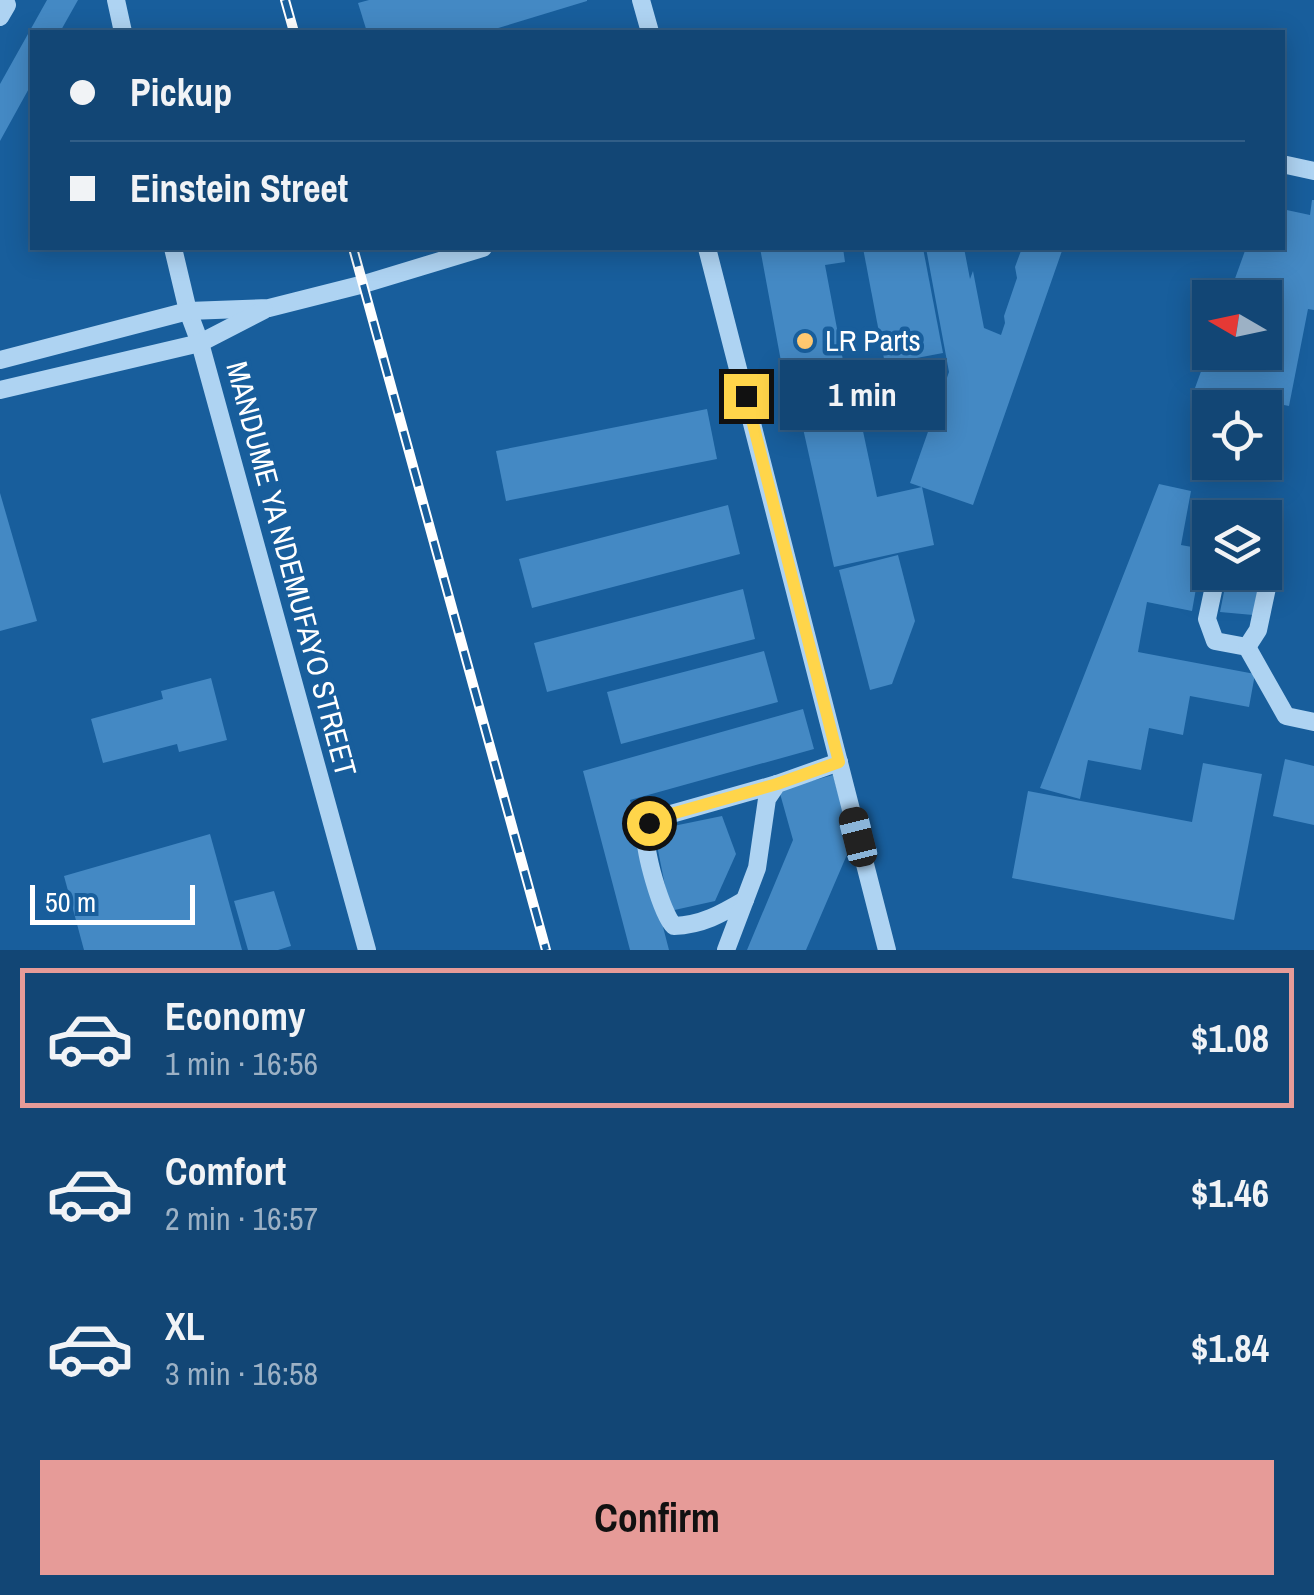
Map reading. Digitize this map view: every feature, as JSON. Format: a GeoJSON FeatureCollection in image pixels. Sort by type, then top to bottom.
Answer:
{"type":"FeatureCollection","features":[{"type":"Feature","properties":{"kind":"street"},"geometry":{"type":"LineString","coordinates":[[0,17],[7,5],[5,0]]}},
{"type":"Feature","properties":{"kind":"street"},"geometry":{"type":"LineString","coordinates":[[116,0],[124,30]]}},
{"type":"Feature","properties":{"kind":"street"},"geometry":{"type":"LineString","coordinates":[[641,0],[649,30]]}},
{"type":"Feature","properties":{"kind":"street"},"geometry":{"type":"LineString","coordinates":[[1285,165],[1314,171]]}},
{"type":"Feature","properties":{"kind":"street"},"geometry":{"type":"LineString","coordinates":[[173,250],[200,342],[268,308]]}},
{"type":"Feature","properties":{"kind":"street"},"geometry":{"type":"LineString","coordinates":[[0,360],[188,311],[268,308],[476,250]]}},
{"type":"Feature","properties":{"kind":"street"},"geometry":{"type":"LineString","coordinates":[[709,250],[887,950]]}},
{"type":"Feature","properties":{"kind":"street","name":"MANDUME YA NDEMUFAYO STREET"},"geometry":{"type":"LineString","coordinates":[[0,390],[200,342],[367,950]]}},
{"type":"Feature","properties":{"kind":"street"},"geometry":{"type":"LineString","coordinates":[[1213,590],[1207,619],[1215,641],[1247,647],[1286,716],[1314,722]]}},
{"type":"Feature","properties":{"kind":"street"},"geometry":{"type":"LineString","coordinates":[[1247,647],[1258,630],[1267,590]]}},
{"type":"Feature","properties":{"kind":"street"},"geometry":{"type":"LineString","coordinates":[[745,900],[694,926],[674,926],[667,920],[656,888],[645,832],[649,823],[839,762]]}},
{"type":"Feature","properties":{"kind":"street"},"geometry":{"type":"LineString","coordinates":[[726,950],[757,868],[766,799],[777,784]]}},
{"type":"Feature","properties":{"kind":"building"},"geometry":{"type":"Polygon","coordinates":[[[47,0],[78,0],[61,30],[30,30],[47,0]]]}},
{"type":"Feature","properties":{"kind":"building"},"geometry":{"type":"Polygon","coordinates":[[[587,0],[492,30],[366,30],[358,3],[587,0]]]}},
{"type":"Feature","properties":{"kind":"building"},"geometry":{"type":"Polygon","coordinates":[[[30,30],[30,87],[0,141],[0,84],[30,30]]]}},
{"type":"Feature","properties":{"kind":"building"},"geometry":{"type":"Polygon","coordinates":[[[1314,200],[1314,310],[1308,309],[1289,406],[1282,405],[1282,390],[1195,388],[1202,370],[1282,370],[1282,280],[1234,280],[1245,250],[1285,250],[1285,210],[1310,215],[1314,200]]]}},
{"type":"Feature","properties":{"kind":"building"},"geometry":{"type":"Polygon","coordinates":[[[760,250],[843,250],[845,262],[825,265],[845,371],[785,383],[760,250]]]}},
{"type":"Feature","properties":{"kind":"building"},"geometry":{"type":"Polygon","coordinates":[[[863,250],[923,250],[943,353],[885,364],[863,250]]]}},
{"type":"Feature","properties":{"kind":"building"},"geometry":{"type":"Polygon","coordinates":[[[926,250],[964,250],[970,279],[973,271],[984,328],[1001,335],[1021,250],[1062,250],[973,505],[910,483],[949,372],[926,250]]]}},
{"type":"Feature","properties":{"kind":"building"},"geometry":{"type":"Polygon","coordinates":[[[857,403],[877,497],[922,487],[934,545],[834,567],[800,415],[857,403]]]}},
{"type":"Feature","properties":{"kind":"building"},"geometry":{"type":"Polygon","coordinates":[[[707,409],[717,459],[506,501],[496,451],[707,409]]]}},
{"type":"Feature","properties":{"kind":"building"},"geometry":{"type":"Polygon","coordinates":[[[1159,484],[1191,491],[1181,545],[1192,547],[1192,590],[1196,590],[1192,611],[1147,602],[1138,652],[1255,674],[1249,707],[1190,696],[1183,735],[1149,728],[1141,770],[1088,760],[1080,799],[1040,788],[1159,484]]]}},
{"type":"Feature","properties":{"kind":"building"},"geometry":{"type":"Polygon","coordinates":[[[0,493],[37,621],[0,631],[0,493]]]}},
{"type":"Feature","properties":{"kind":"building"},"geometry":{"type":"Polygon","coordinates":[[[728,505],[740,554],[532,608],[519,559],[728,505]]]}},
{"type":"Feature","properties":{"kind":"building"},"geometry":{"type":"Polygon","coordinates":[[[898,555],[915,621],[892,684],[870,690],[839,570],[898,555]]]}},
{"type":"Feature","properties":{"kind":"building"},"geometry":{"type":"Polygon","coordinates":[[[743,589],[755,639],[547,692],[534,643],[743,589]]]}},
{"type":"Feature","properties":{"kind":"building"},"geometry":{"type":"Polygon","coordinates":[[[1224,590],[1258,590],[1253,615],[1220,612],[1224,590]]]}},
{"type":"Feature","properties":{"kind":"building"},"geometry":{"type":"Polygon","coordinates":[[[764,651],[778,702],[621,744],[607,692],[764,651]]]}},
{"type":"Feature","properties":{"kind":"building"},"geometry":{"type":"Polygon","coordinates":[[[211,678],[227,740],[179,752],[177,744],[103,763],[91,719],[163,699],[161,691],[211,678]]]}},
{"type":"Feature","properties":{"kind":"building"},"geometry":{"type":"Polygon","coordinates":[[[803,709],[814,749],[630,800],[669,950],[630,950],[583,771],[803,709]]]}},
{"type":"Feature","properties":{"kind":"building"},"geometry":{"type":"Polygon","coordinates":[[[1285,759],[1314,766],[1314,825],[1273,816],[1285,759]]]}},
{"type":"Feature","properties":{"kind":"building"},"geometry":{"type":"Polygon","coordinates":[[[1203,763],[1262,774],[1234,920],[1012,878],[1028,791],[1192,822],[1203,763]]]}},
{"type":"Feature","properties":{"kind":"building"},"geometry":{"type":"Polygon","coordinates":[[[833,775],[852,843],[806,950],[747,950],[793,840],[779,790],[833,775]]]}},
{"type":"Feature","properties":{"kind":"building"},"geometry":{"type":"Polygon","coordinates":[[[722,816],[736,854],[715,901],[670,911],[654,830],[722,816]]]}},
{"type":"Feature","properties":{"kind":"building"},"geometry":{"type":"Polygon","coordinates":[[[210,834],[242,950],[84,950],[64,876],[210,834]]]}},
{"type":"Feature","properties":{"kind":"building"},"geometry":{"type":"Polygon","coordinates":[[[274,891],[291,946],[248,950],[234,901],[274,891]]]}},
{"type":"Feature","properties":{"kind":"railway"},"geometry":{"type":"LineString","coordinates":[[285,0],[293,30]]}},
{"type":"Feature","properties":{"kind":"railway"},"geometry":{"type":"LineString","coordinates":[[354,250],[546,950]]}},
{"type":"Feature","properties":{"kind":"place","name":"LR Parts"},"geometry":{"type":"Point","coordinates":[805,341]}},
{"type":"Feature","properties":{"kind":"route"},"geometry":{"type":"LineString","coordinates":[[649,823],[839,762],[746,396]]}}]}
